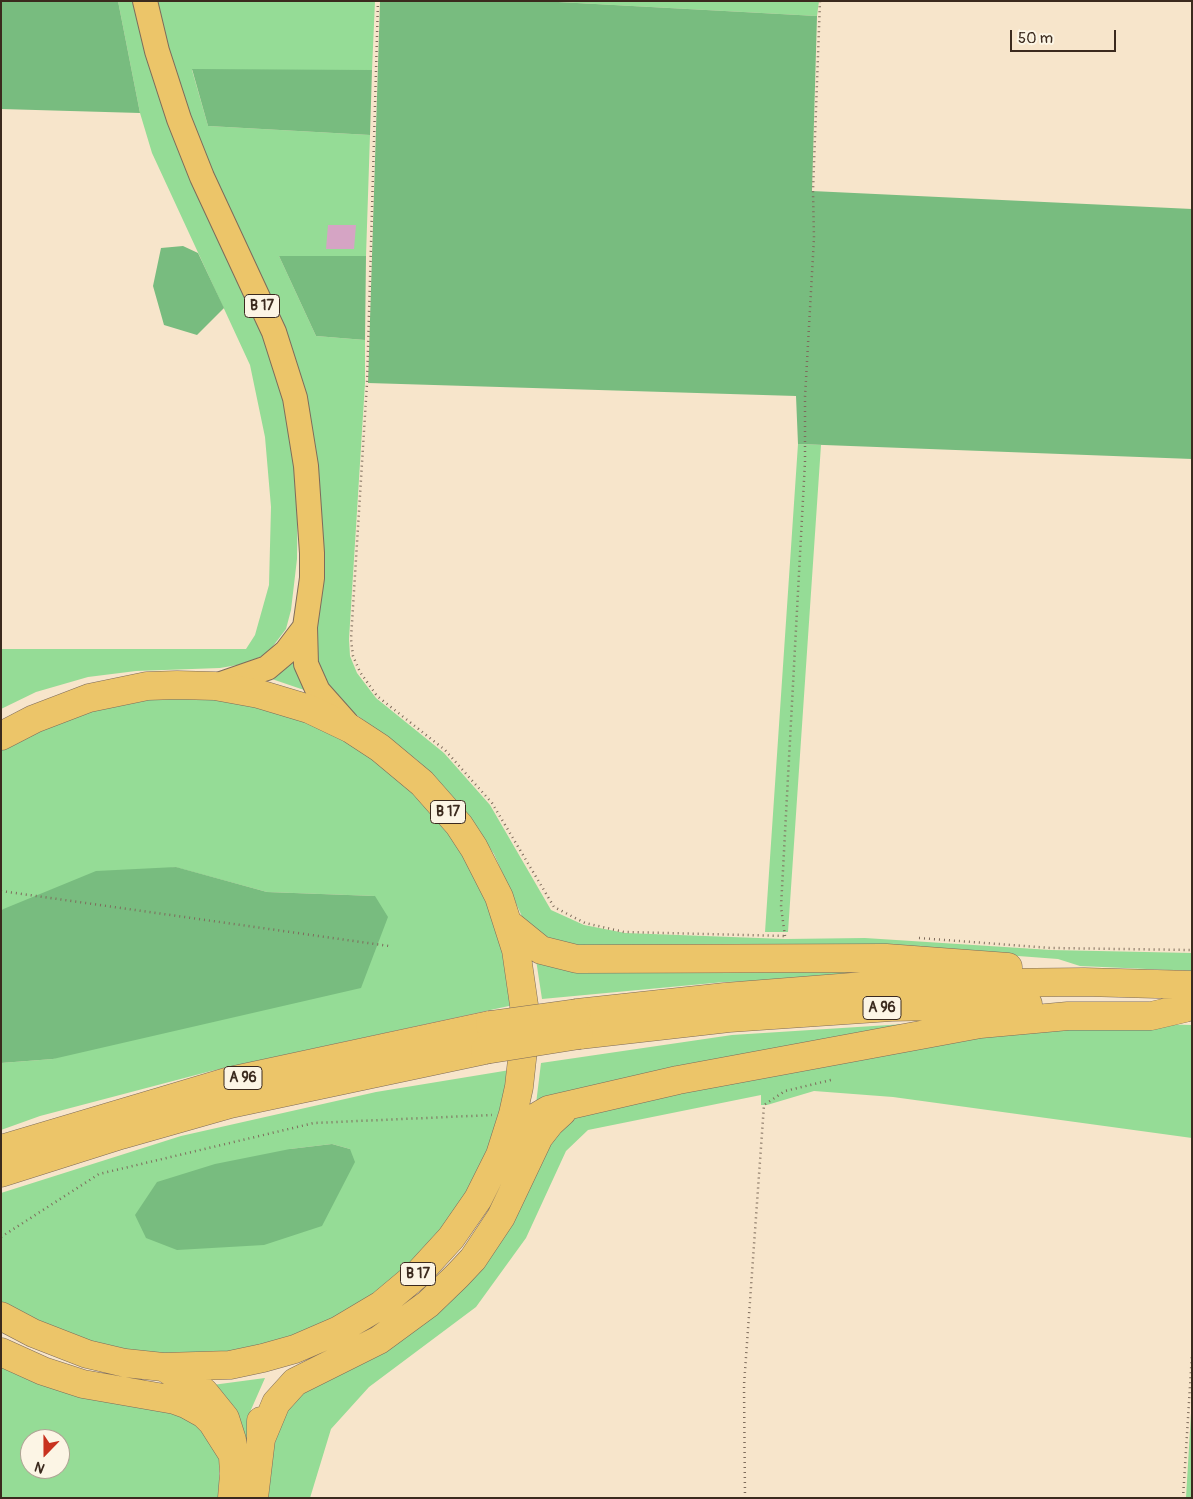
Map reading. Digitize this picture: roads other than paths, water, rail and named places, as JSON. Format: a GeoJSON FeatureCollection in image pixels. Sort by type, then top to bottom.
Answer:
{"type":"FeatureCollection","features":[{"type":"Feature","properties":{"kind":"highway","name":"B 17"},"geometry":{"type":"LineString","coordinates":[[1,736],[61,707],[99,695],[148,686],[215,686],[284,701],[309,709],[352,730],[402,765],[441,804],[474,848],[499,898],[508,924],[521,977],[525,1032],[519,1087],[513,1114],[500,1155],[478,1199],[440,1251],[418,1274],[387,1300],[360,1318],[318,1340],[295,1349],[230,1364],[163,1367],[115,1361],[68,1348],[32,1333],[1,1316]]}},
{"type":"Feature","properties":{"kind":"highway"},"geometry":{"type":"LineString","coordinates":[[508,924],[541,950],[576,960],[894,959],[1040,970],[1084,982]]}},
{"type":"Feature","properties":{"kind":"highway","name":"A 96"},"geometry":{"type":"LineString","coordinates":[[1,1149],[230,1081],[578,1024],[725,996],[890,984],[1084,982],[1190,1000]]}},
{"type":"Feature","properties":{"kind":"highway"},"geometry":{"type":"LineString","coordinates":[[500,1155],[538,1114],[581,1102],[678,1080],[980,1024],[1068,1016],[1151,1016],[1190,1000]]}},
{"type":"Feature","properties":{"kind":"highway","name":"A 96"},"geometry":{"type":"LineString","coordinates":[[578,1024],[729,1018],[891,1007],[1190,1000]]}},
{"type":"Feature","properties":{"kind":"highway","name":"A 96"},"geometry":{"type":"LineString","coordinates":[[1,1173],[230,1104],[488,1038]]}},
{"type":"Feature","properties":{"kind":"highway"},"geometry":{"type":"LineString","coordinates":[[254,1498],[262,1439],[276,1403],[295,1382],[379,1340],[428,1304],[458,1276],[473,1259],[501,1217],[540,1137],[550,1123],[562,1113],[581,1102]]}},
{"type":"Feature","properties":{"kind":"highway"},"geometry":{"type":"LineString","coordinates":[[262,1439],[260,1420],[265,1399],[271,1384],[295,1349]]}},
{"type":"Feature","properties":{"kind":"highway"},"geometry":{"type":"LineString","coordinates":[[1,1352],[43,1371],[83,1384],[175,1400],[186,1404],[212,1422],[233,1456]]}},
{"type":"Feature","properties":{"kind":"highway","name":"B 17"},"geometry":{"type":"LineString","coordinates":[[163,1367],[204,1392],[216,1405],[230,1430],[233,1456],[232,1498]]}},
{"type":"Feature","properties":{"kind":"main road","name":"B 17"},"geometry":{"type":"LineString","coordinates":[[145,1],[157,51],[180,120],[202,177],[274,332],[295,398],[306,466],[312,554],[312,578],[304,626],[306,664],[311,680],[322,696],[352,730]]}},
{"type":"Feature","properties":{"kind":"main road","name":"B 17"},"geometry":{"type":"LineString","coordinates":[[215,686],[267,668],[286,652],[304,626]]}}]}
